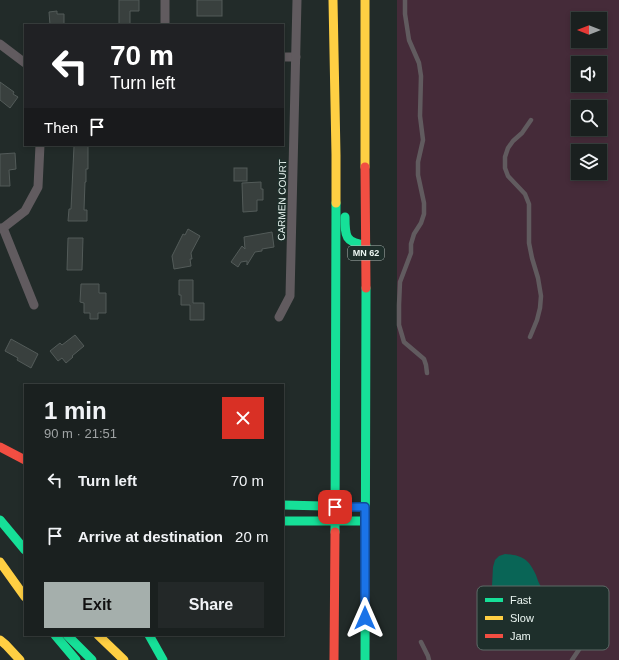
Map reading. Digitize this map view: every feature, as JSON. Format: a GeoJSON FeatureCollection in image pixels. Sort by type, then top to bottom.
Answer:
{"type":"FeatureCollection","features":[{"type":"Feature","properties":{"kind":"main road"},"geometry":{"type":"LineString","coordinates":[[358,0],[359,92],[364,135]]}},
{"type":"Feature","properties":{"kind":"main road","name":"MN 62"},"geometry":{"type":"LineString","coordinates":[[365,0],[365,660]]}},
{"type":"Feature","properties":{"kind":"main road"},"geometry":{"type":"LineString","coordinates":[[333,4],[343,94],[345,229],[350,242],[366,245]]}},
{"type":"Feature","properties":{"kind":"main road","name":"MN 62"},"geometry":{"type":"LineString","coordinates":[[333,4],[336,155],[334,660]]}},
{"type":"Feature","properties":{"kind":"main road"},"geometry":{"type":"LineString","coordinates":[[0,447],[24,459]]}},
{"type":"Feature","properties":{"kind":"main road"},"geometry":{"type":"LineString","coordinates":[[284,505],[365,507]]}},
{"type":"Feature","properties":{"kind":"main road"},"geometry":{"type":"LineString","coordinates":[[0,520],[24,549]]}},
{"type":"Feature","properties":{"kind":"main road"},"geometry":{"type":"LineString","coordinates":[[284,521],[365,521]]}},
{"type":"Feature","properties":{"kind":"main road"},"geometry":{"type":"LineString","coordinates":[[0,558],[24,586]]}},
{"type":"Feature","properties":{"kind":"main road"},"geometry":{"type":"LineString","coordinates":[[0,562],[24,596]]}},
{"type":"Feature","properties":{"kind":"main road"},"geometry":{"type":"LineString","coordinates":[[56,636],[76,660]]}},
{"type":"Feature","properties":{"kind":"main road"},"geometry":{"type":"LineString","coordinates":[[68,636],[92,660]]}},
{"type":"Feature","properties":{"kind":"main road"},"geometry":{"type":"LineString","coordinates":[[99,636],[124,660]]}},
{"type":"Feature","properties":{"kind":"main road"},"geometry":{"type":"LineString","coordinates":[[150,636],[163,660]]}},
{"type":"Feature","properties":{"kind":"main road"},"geometry":{"type":"LineString","coordinates":[[0,640],[20,660]]}},
{"type":"Feature","properties":{"kind":"street"},"geometry":{"type":"LineString","coordinates":[[165,0],[165,24]]}},
{"type":"Feature","properties":{"kind":"street","name":"CARMEN COURT"},"geometry":{"type":"LineString","coordinates":[[280,317],[290,296],[297,0]]}},
{"type":"Feature","properties":{"kind":"street"},"geometry":{"type":"LineString","coordinates":[[0,44],[24,62]]}},
{"type":"Feature","properties":{"kind":"street"},"geometry":{"type":"LineString","coordinates":[[284,57],[296,57]]}},
{"type":"Feature","properties":{"kind":"street"},"geometry":{"type":"LineString","coordinates":[[34,305],[2,228],[25,211],[38,186],[40,146]]}},
{"type":"Feature","properties":{"kind":"lane"},"geometry":{"type":"LineString","coordinates":[[405,0],[404,14],[409,40],[419,63],[421,76],[420,116],[423,140],[418,162],[418,175],[424,203],[424,214],[421,223],[414,234],[411,244],[411,253],[400,282],[399,325],[404,342],[424,359],[427,373]]}},
{"type":"Feature","properties":{"kind":"lane"},"geometry":{"type":"LineString","coordinates":[[530,337],[537,320],[541,296],[529,243],[529,204],[525,194],[508,176],[504,168],[508,148],[513,141],[522,134],[531,120]]}},
{"type":"Feature","properties":{"kind":"lane"},"geometry":{"type":"LineString","coordinates":[[421,642],[429,660]]}},
{"type":"Feature","properties":{"kind":"lane"},"geometry":{"type":"LineString","coordinates":[[572,660],[579,650]]}},
{"type":"Feature","properties":{"kind":"shaded area"},"geometry":{"type":"Polygon","coordinates":[[[397,0],[619,0],[619,660],[397,660],[397,0]]]}},
{"type":"Feature","properties":{"kind":"shaded area"},"geometry":{"type":"Polygon","coordinates":[[[505,554],[516,555],[524,559],[531,565],[541,586],[492,586],[493,567],[495,560],[499,556],[505,554]]]}},
{"type":"Feature","properties":{"kind":"building"},"geometry":{"type":"Polygon","coordinates":[[[119,0],[139,0],[139,11],[130,11],[130,24],[119,24],[119,0]]]}},
{"type":"Feature","properties":{"kind":"building"},"geometry":{"type":"Polygon","coordinates":[[[197,0],[222,0],[222,16],[197,16],[197,0]]]}},
{"type":"Feature","properties":{"kind":"building"},"geometry":{"type":"Polygon","coordinates":[[[57,11],[57,14],[64,14],[64,24],[50,24],[49,12],[57,11]]]}},
{"type":"Feature","properties":{"kind":"building"},"geometry":{"type":"Polygon","coordinates":[[[0,82],[14,92],[13,94],[18,97],[10,108],[0,100],[0,82]]]}},
{"type":"Feature","properties":{"kind":"building"},"geometry":{"type":"Polygon","coordinates":[[[74,146],[88,146],[88,169],[86,169],[84,210],[87,210],[87,221],[68,221],[69,209],[71,209],[74,146]]]}},
{"type":"Feature","properties":{"kind":"building"},"geometry":{"type":"Polygon","coordinates":[[[15,153],[16,169],[9,170],[10,186],[0,186],[0,154],[15,153]]]}},
{"type":"Feature","properties":{"kind":"building"},"geometry":{"type":"Polygon","coordinates":[[[234,168],[247,168],[247,181],[234,181],[234,168]]]}},
{"type":"Feature","properties":{"kind":"building"},"geometry":{"type":"Polygon","coordinates":[[[261,182],[261,189],[263,189],[263,200],[257,200],[257,211],[243,212],[242,183],[261,182]]]}},
{"type":"Feature","properties":{"kind":"building"},"geometry":{"type":"Polygon","coordinates":[[[188,229],[200,236],[191,253],[191,266],[174,269],[172,256],[183,234],[185,235],[188,229]]]}},
{"type":"Feature","properties":{"kind":"building"},"geometry":{"type":"Polygon","coordinates":[[[272,232],[274,247],[255,252],[247,265],[247,261],[241,262],[238,267],[231,262],[242,246],[245,249],[244,237],[272,232]]]}},
{"type":"Feature","properties":{"kind":"building"},"geometry":{"type":"Polygon","coordinates":[[[68,238],[83,238],[82,270],[67,270],[68,238]]]}},
{"type":"Feature","properties":{"kind":"building"},"geometry":{"type":"Polygon","coordinates":[[[179,280],[193,280],[193,303],[204,303],[204,320],[190,320],[190,305],[181,305],[179,280]]]}},
{"type":"Feature","properties":{"kind":"building"},"geometry":{"type":"Polygon","coordinates":[[[81,284],[99,284],[99,293],[106,293],[106,313],[98,313],[98,319],[90,319],[90,313],[84,313],[84,303],[80,302],[81,284]]]}},
{"type":"Feature","properties":{"kind":"building"},"geometry":{"type":"Polygon","coordinates":[[[75,335],[84,346],[66,363],[62,358],[58,361],[50,351],[60,343],[62,345],[75,335]]]}},
{"type":"Feature","properties":{"kind":"building"},"geometry":{"type":"Polygon","coordinates":[[[11,339],[38,354],[31,368],[17,360],[18,358],[5,351],[11,339]]]}},
{"type":"Feature","properties":{"kind":"traffic: fast"},"geometry":{"type":"LineString","coordinates":[[335,532],[336,203]]}},
{"type":"Feature","properties":{"kind":"traffic: fast"},"geometry":{"type":"LineString","coordinates":[[345,217],[346,234],[350,240],[366,245]]}},
{"type":"Feature","properties":{"kind":"traffic: fast"},"geometry":{"type":"LineString","coordinates":[[365,660],[366,288]]}},
{"type":"Feature","properties":{"kind":"traffic: fast"},"geometry":{"type":"LineString","coordinates":[[284,505],[365,507]]}},
{"type":"Feature","properties":{"kind":"traffic: fast"},"geometry":{"type":"LineString","coordinates":[[0,520],[24,549]]}},
{"type":"Feature","properties":{"kind":"traffic: fast"},"geometry":{"type":"LineString","coordinates":[[284,521],[365,521]]}},
{"type":"Feature","properties":{"kind":"traffic: fast"},"geometry":{"type":"LineString","coordinates":[[56,636],[76,660]]}},
{"type":"Feature","properties":{"kind":"traffic: fast"},"geometry":{"type":"LineString","coordinates":[[68,636],[92,660]]}},
{"type":"Feature","properties":{"kind":"traffic: fast"},"geometry":{"type":"LineString","coordinates":[[150,636],[163,660]]}},
{"type":"Feature","properties":{"kind":"traffic: slow"},"geometry":{"type":"LineString","coordinates":[[333,0],[336,203]]}},
{"type":"Feature","properties":{"kind":"traffic: slow"},"geometry":{"type":"LineString","coordinates":[[365,0],[365,167]]}},
{"type":"Feature","properties":{"kind":"traffic: slow"},"geometry":{"type":"LineString","coordinates":[[0,562],[24,596]]}},
{"type":"Feature","properties":{"kind":"traffic: slow"},"geometry":{"type":"LineString","coordinates":[[99,636],[124,660]]}},
{"type":"Feature","properties":{"kind":"traffic: slow"},"geometry":{"type":"LineString","coordinates":[[0,640],[20,660]]}},
{"type":"Feature","properties":{"kind":"traffic: jam"},"geometry":{"type":"LineString","coordinates":[[365,167],[366,288]]}},
{"type":"Feature","properties":{"kind":"traffic: jam"},"geometry":{"type":"LineString","coordinates":[[0,447],[24,459]]}},
{"type":"Feature","properties":{"kind":"traffic: jam"},"geometry":{"type":"LineString","coordinates":[[334,660],[335,532]]}},
{"type":"Feature","properties":{"kind":"route"},"geometry":{"type":"LineString","coordinates":[[335,507],[365,507],[365,618]]}}]}
